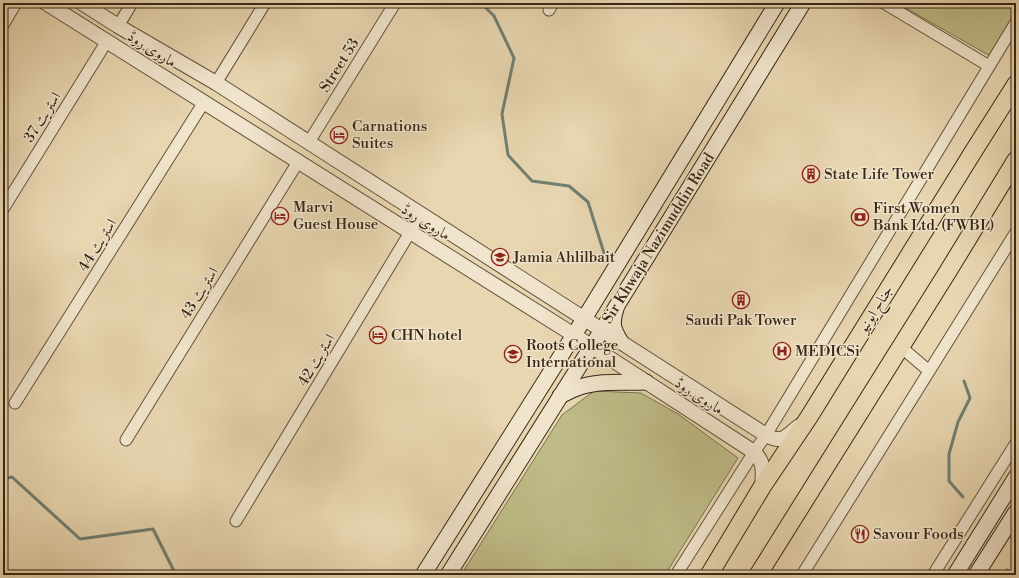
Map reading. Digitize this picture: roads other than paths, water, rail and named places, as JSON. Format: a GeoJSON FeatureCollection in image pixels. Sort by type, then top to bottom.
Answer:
{"type":"FeatureCollection","features":[{"type":"Feature","properties":{"kind":"main road","name":"Sir Khwaja Nazimuddin Road"},"geometry":{"type":"LineString","coordinates":[[423,575],[584,319],[777,3]]}},
{"type":"Feature","properties":{"kind":"main road","name":"Sir Khwaja Nazimuddin Road"},"geometry":{"type":"LineString","coordinates":[[448,575],[590,346],[602,330],[618,301],[803,3]]}},
{"type":"Feature","properties":{"kind":"main road","name":"جناح ایونیو"},"geometry":{"type":"LineString","coordinates":[[709,575],[762,487],[809,417],[1016,84]]}},
{"type":"Feature","properties":{"kind":"main road"},"geometry":{"type":"LineString","coordinates":[[758,575],[1016,160]]}},
{"type":"Feature","properties":{"kind":"main road"},"geometry":{"type":"LineString","coordinates":[[618,301],[613,324],[614,331],[621,342]]}},
{"type":"Feature","properties":{"kind":"main road"},"geometry":{"type":"LineString","coordinates":[[559,396],[578,387],[589,384],[606,382],[646,382]]}},
{"type":"Feature","properties":{"kind":"main road"},"geometry":{"type":"LineString","coordinates":[[955,575],[1016,477]]}},
{"type":"Feature","properties":{"kind":"main road"},"geometry":{"type":"LineString","coordinates":[[979,571],[1016,512]]}},
{"type":"Feature","properties":{"kind":"street"},"geometry":{"type":"LineString","coordinates":[[3,25],[16,3]]}},
{"type":"Feature","properties":{"kind":"street","name":"ماروی روڈ"},"geometry":{"type":"LineString","coordinates":[[46,3],[574,335],[754,452]]}},
{"type":"Feature","properties":{"kind":"street","name":"ماروی روڈ"},"geometry":{"type":"LineString","coordinates":[[82,3],[118,26],[216,83],[772,439],[782,439],[809,417]]}},
{"type":"Feature","properties":{"kind":"street"},"geometry":{"type":"LineString","coordinates":[[107,41],[132,3]]}},
{"type":"Feature","properties":{"kind":"street"},"geometry":{"type":"LineString","coordinates":[[204,102],[265,3]]}},
{"type":"Feature","properties":{"kind":"street","name":"Street 53"},"geometry":{"type":"LineString","coordinates":[[309,142],[395,3]]}},
{"type":"Feature","properties":{"kind":"street"},"geometry":{"type":"LineString","coordinates":[[884,3],[989,66]]}},
{"type":"Feature","properties":{"kind":"street"},"geometry":{"type":"LineString","coordinates":[[676,575],[766,435],[1016,22]]}},
{"type":"Feature","properties":{"kind":"street","name":"اسٹریٹ 37"},"geometry":{"type":"LineString","coordinates":[[3,209],[107,41]]}},
{"type":"Feature","properties":{"kind":"street","name":"اسٹریٹ 44"},"geometry":{"type":"LineString","coordinates":[[15,403],[204,102]]}},
{"type":"Feature","properties":{"kind":"street"},"geometry":{"type":"LineString","coordinates":[[298,162],[309,142]]}},
{"type":"Feature","properties":{"kind":"street","name":"اسٹریٹ 43"},"geometry":{"type":"LineString","coordinates":[[126,440],[298,162]]}},
{"type":"Feature","properties":{"kind":"street","name":"اسٹریٹ 42"},"geometry":{"type":"LineString","coordinates":[[236,521],[421,214]]}},
{"type":"Feature","properties":{"kind":"street"},"geometry":{"type":"LineString","coordinates":[[802,575],[1016,232]]}},
{"type":"Feature","properties":{"kind":"street"},"geometry":{"type":"LineString","coordinates":[[901,347],[930,371]]}},
{"type":"Feature","properties":{"kind":"street"},"geometry":{"type":"LineString","coordinates":[[933,575],[1016,443]]}},
{"type":"Feature","properties":{"kind":"street"},"geometry":{"type":"LineString","coordinates":[[754,452],[759,457],[761,462],[763,471],[762,487]]}},
{"type":"Feature","properties":{"kind":"waterway"},"geometry":{"type":"LineString","coordinates":[[481,3],[494,16],[514,58],[502,114],[508,155],[532,181],[569,186],[588,202],[604,253]]}},
{"type":"Feature","properties":{"kind":"waterway"},"geometry":{"type":"LineString","coordinates":[[963,497],[949,481],[949,454],[958,422],[970,398],[964,381]]}},
{"type":"Feature","properties":{"kind":"waterway"},"geometry":{"type":"LineString","coordinates":[[3,479],[12,477],[80,539],[153,529],[176,575]]}},
{"type":"Feature","properties":{"kind":"waterway"},"geometry":{"type":"LineString","coordinates":[[1007,570],[1014,575]]}},
{"type":"Feature","properties":{"kind":"place","name":"Carnations Suites"},"geometry":{"type":"Point","coordinates":[339,135]}},
{"type":"Feature","properties":{"kind":"place","name":"State Life Tower"},"geometry":{"type":"Point","coordinates":[811,174]}},
{"type":"Feature","properties":{"kind":"place","name":"Marvi Guest House"},"geometry":{"type":"Point","coordinates":[280,216]}},
{"type":"Feature","properties":{"kind":"place","name":"First Women Bank Ltd. (FWBL)"},"geometry":{"type":"Point","coordinates":[860,217]}},
{"type":"Feature","properties":{"kind":"place","name":"Jamia Ahlilbait"},"geometry":{"type":"Point","coordinates":[500,257]}},
{"type":"Feature","properties":{"kind":"place","name":"Saudi Pak Tower"},"geometry":{"type":"Point","coordinates":[741,300]}},
{"type":"Feature","properties":{"kind":"place","name":"CHN hotel"},"geometry":{"type":"Point","coordinates":[378,335]}},
{"type":"Feature","properties":{"kind":"place","name":"MEDICSi"},"geometry":{"type":"Point","coordinates":[782,351]}},
{"type":"Feature","properties":{"kind":"place","name":"Roots College International"},"geometry":{"type":"Point","coordinates":[513,354]}},
{"type":"Feature","properties":{"kind":"place","name":"Savour Foods"},"geometry":{"type":"Point","coordinates":[860,534]}}]}
